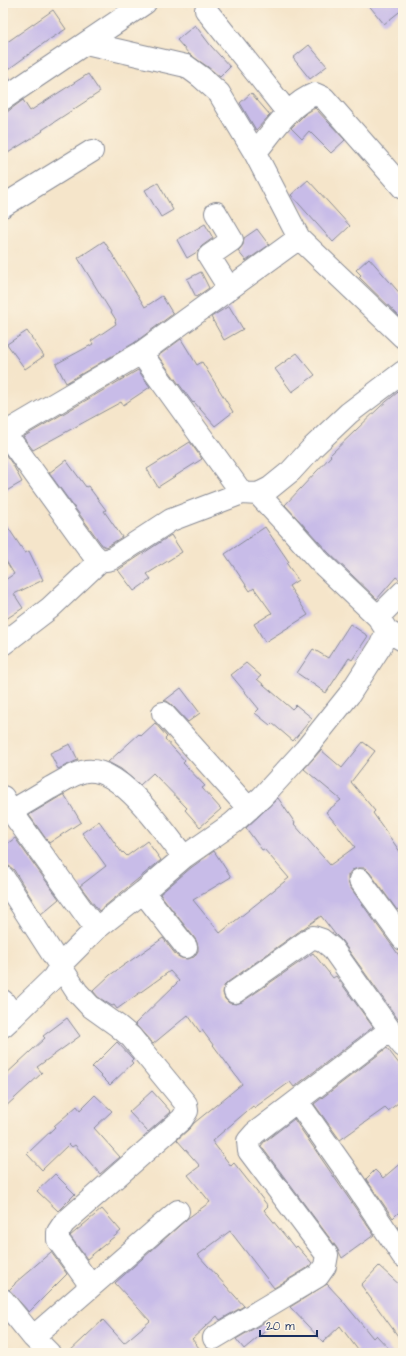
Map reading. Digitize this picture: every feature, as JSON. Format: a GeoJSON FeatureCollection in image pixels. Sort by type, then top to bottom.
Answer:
{"type":"FeatureCollection","features":[{"type":"Feature","properties":{"kind":"street"},"geometry":{"type":"LineString","coordinates":[[3,99],[145,3]]}},
{"type":"Feature","properties":{"kind":"street"},"geometry":{"type":"LineString","coordinates":[[206,10],[288,113]]}},
{"type":"Feature","properties":{"kind":"street"},"geometry":{"type":"LineString","coordinates":[[86,43],[186,66],[201,77],[218,94],[255,153],[299,238],[403,337]]}},
{"type":"Feature","properties":{"kind":"street"},"geometry":{"type":"LineString","coordinates":[[255,153],[288,113],[305,98],[315,94],[324,98],[403,188]]}},
{"type":"Feature","properties":{"kind":"street"},"geometry":{"type":"LineString","coordinates":[[3,206],[92,151]]}},
{"type":"Feature","properties":{"kind":"street"},"geometry":{"type":"LineString","coordinates":[[216,213],[232,240],[209,256],[229,288]]}},
{"type":"Feature","properties":{"kind":"street"},"geometry":{"type":"LineString","coordinates":[[100,561],[92,554],[4,431],[141,353],[299,238]]}},
{"type":"Feature","properties":{"kind":"street"},"geometry":{"type":"LineString","coordinates":[[141,353],[250,494],[288,526],[319,561],[389,629]]}},
{"type":"Feature","properties":{"kind":"street"},"geometry":{"type":"LineString","coordinates":[[3,644],[50,608],[100,561],[111,560],[171,520],[270,488],[291,471],[313,447],[349,413],[403,372]]}},
{"type":"Feature","properties":{"kind":"street"},"geometry":{"type":"LineString","coordinates":[[7,1014],[53,978],[61,966],[96,929],[184,857],[233,823],[262,797],[305,750],[349,695],[380,647],[389,629],[403,592]]}},
{"type":"Feature","properties":{"kind":"street"},"geometry":{"type":"LineString","coordinates":[[163,713],[248,809]]}},
{"type":"Feature","properties":{"kind":"street"},"geometry":{"type":"LineString","coordinates":[[96,929],[7,804],[86,771],[102,772],[115,779],[138,799],[184,857]]}},
{"type":"Feature","properties":{"kind":"street"},"geometry":{"type":"LineString","coordinates":[[3,877],[77,992],[90,1006],[131,1037],[186,1104],[187,1111],[182,1119],[64,1223],[58,1232],[58,1240],[91,1286]]}},
{"type":"Feature","properties":{"kind":"street"},"geometry":{"type":"LineString","coordinates":[[360,880],[403,939]]}},
{"type":"Feature","properties":{"kind":"street"},"geometry":{"type":"LineString","coordinates":[[143,892],[186,947]]}},
{"type":"Feature","properties":{"kind":"street"},"geometry":{"type":"LineString","coordinates":[[214,1338],[318,1276],[325,1266],[327,1255],[249,1151],[248,1141],[255,1133],[297,1101],[397,1038],[332,948],[322,940],[313,936],[235,992]]}},
{"type":"Feature","properties":{"kind":"street"},"geometry":{"type":"LineString","coordinates":[[297,1101],[403,1256]]}},
{"type":"Feature","properties":{"kind":"street"},"geometry":{"type":"LineString","coordinates":[[33,1337],[178,1211]]}},
{"type":"Feature","properties":{"kind":"street"},"geometry":{"type":"LineString","coordinates":[[3,1300],[48,1353]]}},
{"type":"Feature","properties":{"kind":"building"},"geometry":{"type":"Polygon","coordinates":[[[367,3],[403,3],[403,9],[384,24],[367,3]]]}},
{"type":"Feature","properties":{"kind":"building"},"geometry":{"type":"Polygon","coordinates":[[[53,10],[66,29],[6,71],[10,79],[3,84],[3,45],[53,10]]]}},
{"type":"Feature","properties":{"kind":"building"},"geometry":{"type":"Polygon","coordinates":[[[195,25],[230,67],[220,77],[189,54],[177,40],[195,25]]]}},
{"type":"Feature","properties":{"kind":"building"},"geometry":{"type":"Polygon","coordinates":[[[309,45],[327,66],[310,79],[293,58],[309,45]]]}},
{"type":"Feature","properties":{"kind":"building"},"geometry":{"type":"Polygon","coordinates":[[[88,74],[100,92],[3,156],[3,115],[23,100],[30,111],[88,74]]]}},
{"type":"Feature","properties":{"kind":"building"},"geometry":{"type":"Polygon","coordinates":[[[251,93],[270,115],[256,130],[240,103],[251,93]]]}},
{"type":"Feature","properties":{"kind":"building"},"geometry":{"type":"Polygon","coordinates":[[[315,108],[345,140],[331,153],[309,131],[302,139],[291,128],[305,114],[315,108]]]}},
{"type":"Feature","properties":{"kind":"building"},"geometry":{"type":"Polygon","coordinates":[[[308,180],[350,226],[333,242],[291,195],[308,180]]]}},
{"type":"Feature","properties":{"kind":"building"},"geometry":{"type":"Polygon","coordinates":[[[158,183],[173,210],[161,217],[145,190],[158,183]]]}},
{"type":"Feature","properties":{"kind":"building"},"geometry":{"type":"Polygon","coordinates":[[[205,224],[213,238],[202,246],[197,252],[187,258],[177,240],[205,224]]]}},
{"type":"Feature","properties":{"kind":"building"},"geometry":{"type":"Polygon","coordinates":[[[257,229],[269,245],[246,261],[238,251],[243,245],[244,238],[257,229]]]}},
{"type":"Feature","properties":{"kind":"building"},"geometry":{"type":"Polygon","coordinates":[[[104,241],[145,307],[162,296],[173,314],[134,343],[66,383],[56,364],[93,344],[91,341],[116,324],[116,320],[78,258],[104,241]]]}},
{"type":"Feature","properties":{"kind":"building"},"geometry":{"type":"Polygon","coordinates":[[[369,258],[403,297],[403,320],[359,277],[361,275],[356,270],[369,258]]]}},
{"type":"Feature","properties":{"kind":"building"},"geometry":{"type":"Polygon","coordinates":[[[201,272],[209,288],[196,297],[187,279],[201,272]]]}},
{"type":"Feature","properties":{"kind":"building"},"geometry":{"type":"Polygon","coordinates":[[[229,306],[243,329],[224,340],[211,317],[229,306]]]}},
{"type":"Feature","properties":{"kind":"building"},"geometry":{"type":"Polygon","coordinates":[[[27,331],[44,356],[25,369],[7,344],[27,331]]]}},
{"type":"Feature","properties":{"kind":"building"},"geometry":{"type":"Polygon","coordinates":[[[181,339],[197,365],[202,362],[233,412],[215,426],[194,402],[193,403],[158,356],[181,339]]]}},
{"type":"Feature","properties":{"kind":"building"},"geometry":{"type":"Polygon","coordinates":[[[297,353],[315,375],[292,392],[275,369],[297,353]]]}},
{"type":"Feature","properties":{"kind":"building"},"geometry":{"type":"Polygon","coordinates":[[[138,370],[150,387],[123,405],[121,402],[33,450],[23,437],[138,370]]]}},
{"type":"Feature","properties":{"kind":"building"},"geometry":{"type":"Polygon","coordinates":[[[403,388],[403,580],[396,577],[377,599],[328,552],[285,505],[331,456],[330,455],[381,406],[403,388]]]}},
{"type":"Feature","properties":{"kind":"building"},"geometry":{"type":"Polygon","coordinates":[[[190,442],[202,459],[158,487],[147,469],[190,442]]]}},
{"type":"Feature","properties":{"kind":"building"},"geometry":{"type":"Polygon","coordinates":[[[3,451],[13,465],[22,482],[3,493],[3,451]]]}},
{"type":"Feature","properties":{"kind":"building"},"geometry":{"type":"Polygon","coordinates":[[[66,460],[86,487],[88,486],[106,510],[104,511],[122,537],[106,547],[102,545],[49,473],[66,460]]]}},
{"type":"Feature","properties":{"kind":"building"},"geometry":{"type":"Polygon","coordinates":[[[3,520],[25,553],[29,551],[43,580],[14,594],[23,608],[3,621],[3,576],[5,580],[14,574],[3,556],[3,520]]]}},
{"type":"Feature","properties":{"kind":"building"},"geometry":{"type":"Polygon","coordinates":[[[265,527],[289,562],[287,564],[298,580],[289,586],[308,615],[265,642],[254,624],[272,613],[254,588],[250,591],[225,554],[265,527]]]}},
{"type":"Feature","properties":{"kind":"building"},"geometry":{"type":"Polygon","coordinates":[[[171,535],[182,552],[147,574],[151,579],[134,591],[118,570],[171,535]]]}},
{"type":"Feature","properties":{"kind":"building"},"geometry":{"type":"Polygon","coordinates":[[[350,624],[368,636],[352,660],[349,658],[326,693],[297,673],[313,649],[328,658],[350,624]]]}},
{"type":"Feature","properties":{"kind":"building"},"geometry":{"type":"Polygon","coordinates":[[[246,663],[261,676],[257,679],[292,709],[296,705],[312,718],[293,741],[272,723],[270,725],[255,713],[259,709],[231,675],[246,663]]]}},
{"type":"Feature","properties":{"kind":"building"},"geometry":{"type":"Polygon","coordinates":[[[181,688],[200,713],[188,722],[172,705],[167,701],[164,701],[181,688]]]}},
{"type":"Feature","properties":{"kind":"building"},"geometry":{"type":"Polygon","coordinates":[[[155,723],[167,737],[165,739],[185,761],[183,763],[205,786],[202,788],[221,809],[200,827],[185,810],[187,808],[153,773],[140,785],[121,769],[108,762],[139,734],[141,736],[155,723]]]}},
{"type":"Feature","properties":{"kind":"building"},"geometry":{"type":"Polygon","coordinates":[[[363,742],[375,751],[351,782],[375,811],[373,813],[403,856],[403,905],[397,910],[365,868],[352,870],[348,875],[348,882],[350,887],[403,961],[403,1022],[401,1024],[342,941],[321,916],[228,982],[224,986],[223,993],[225,999],[229,1003],[236,1004],[242,1002],[313,953],[333,978],[336,976],[373,1027],[294,1087],[290,1082],[254,1108],[253,1106],[212,1141],[231,1166],[234,1163],[268,1206],[264,1210],[295,1248],[297,1246],[312,1263],[309,1267],[274,1288],[230,1231],[198,1255],[244,1306],[220,1320],[217,1316],[192,1339],[203,1353],[68,1353],[103,1320],[124,1343],[150,1321],[115,1283],[188,1218],[210,1202],[188,1175],[200,1166],[177,1140],[194,1123],[242,1084],[202,1030],[200,1032],[188,1015],[153,1044],[135,1024],[179,981],[170,971],[117,1009],[114,1005],[112,1006],[98,997],[93,991],[110,975],[163,938],[176,955],[187,959],[194,957],[198,951],[196,940],[160,894],[214,851],[231,877],[193,900],[220,933],[289,878],[264,849],[262,850],[246,828],[278,798],[295,823],[294,824],[330,865],[355,847],[326,812],[341,800],[304,769],[321,750],[342,768],[363,742]]]}},
{"type":"Feature","properties":{"kind":"building"},"geometry":{"type":"Polygon","coordinates":[[[70,744],[78,760],[58,769],[50,753],[70,744]]]}},
{"type":"Feature","properties":{"kind":"building"},"geometry":{"type":"Polygon","coordinates":[[[64,794],[81,822],[49,843],[29,815],[64,794]]]}},
{"type":"Feature","properties":{"kind":"building"},"geometry":{"type":"Polygon","coordinates":[[[99,821],[122,853],[123,852],[127,856],[147,841],[161,860],[99,911],[80,886],[106,866],[82,833],[99,821]]]}},
{"type":"Feature","properties":{"kind":"building"},"geometry":{"type":"Polygon","coordinates":[[[15,838],[59,899],[41,914],[14,870],[3,864],[3,847],[15,838]]]}},
{"type":"Feature","properties":{"kind":"building"},"geometry":{"type":"Polygon","coordinates":[[[67,1018],[80,1036],[37,1067],[42,1073],[3,1109],[3,1077],[45,1038],[43,1036],[67,1018]]]}},
{"type":"Feature","properties":{"kind":"building"},"geometry":{"type":"Polygon","coordinates":[[[117,1042],[133,1059],[131,1061],[133,1063],[110,1085],[92,1067],[117,1042]]]}},
{"type":"Feature","properties":{"kind":"building"},"geometry":{"type":"Polygon","coordinates":[[[387,1048],[403,1069],[403,1099],[388,1111],[385,1108],[340,1140],[314,1104],[387,1048]]]}},
{"type":"Feature","properties":{"kind":"building"},"geometry":{"type":"Polygon","coordinates":[[[152,1091],[171,1112],[148,1132],[129,1112],[152,1091]]]}},
{"type":"Feature","properties":{"kind":"building"},"geometry":{"type":"Polygon","coordinates":[[[95,1095],[112,1111],[94,1128],[120,1157],[100,1174],[75,1145],[72,1147],[69,1144],[42,1170],[27,1154],[55,1127],[54,1126],[77,1106],[80,1110],[95,1095]]]}},
{"type":"Feature","properties":{"kind":"building"},"geometry":{"type":"Polygon","coordinates":[[[294,1119],[374,1235],[342,1258],[337,1248],[261,1146],[294,1119]]]}},
{"type":"Feature","properties":{"kind":"building"},"geometry":{"type":"Polygon","coordinates":[[[403,1161],[403,1208],[393,1218],[366,1179],[375,1170],[383,1178],[403,1161]]]}},
{"type":"Feature","properties":{"kind":"building"},"geometry":{"type":"Polygon","coordinates":[[[55,1174],[75,1194],[58,1211],[37,1191],[55,1174]]]}},
{"type":"Feature","properties":{"kind":"building"},"geometry":{"type":"Polygon","coordinates":[[[102,1209],[121,1231],[87,1259],[70,1236],[102,1209]]]}},
{"type":"Feature","properties":{"kind":"building"},"geometry":{"type":"Polygon","coordinates":[[[51,1252],[67,1274],[29,1312],[9,1290],[51,1252]]]}},
{"type":"Feature","properties":{"kind":"building"},"geometry":{"type":"Polygon","coordinates":[[[379,1266],[403,1288],[403,1343],[361,1285],[379,1266]]]}},
{"type":"Feature","properties":{"kind":"building"},"geometry":{"type":"Polygon","coordinates":[[[327,1284],[373,1338],[376,1335],[393,1353],[354,1353],[358,1350],[340,1326],[323,1342],[290,1307],[327,1284]]]}},
{"type":"Feature","properties":{"kind":"building"},"geometry":{"type":"Polygon","coordinates":[[[265,1322],[269,1328],[244,1349],[236,1339],[265,1322]]]}}]}
